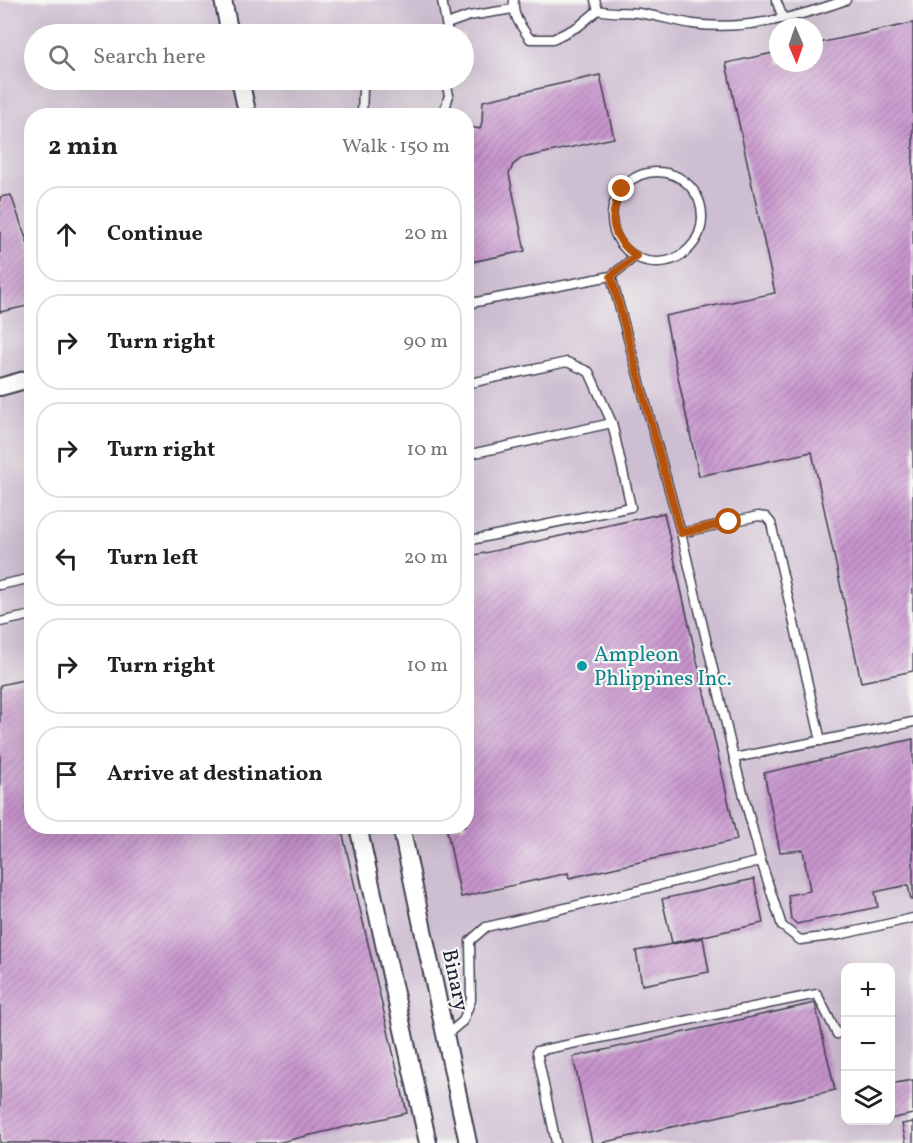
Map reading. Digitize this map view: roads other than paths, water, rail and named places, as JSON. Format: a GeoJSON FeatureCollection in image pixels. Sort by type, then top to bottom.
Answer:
{"type":"FeatureCollection","features":[{"type":"Feature","properties":{"kind":"street"},"geometry":{"type":"LineString","coordinates":[[223,0],[228,24]]}},
{"type":"Feature","properties":{"kind":"street"},"geometry":{"type":"LineString","coordinates":[[242,90],[246,108]]}},
{"type":"Feature","properties":{"kind":"street"},"geometry":{"type":"LineString","coordinates":[[0,387],[24,381]]}},
{"type":"Feature","properties":{"kind":"street"},"geometry":{"type":"LineString","coordinates":[[360,834],[428,1143]]}},
{"type":"Feature","properties":{"kind":"street","name":"Binary"},"geometry":{"type":"LineString","coordinates":[[403,834],[468,1143]]}},
{"type":"Feature","properties":{"kind":"lane"},"geometry":{"type":"LineString","coordinates":[[442,0],[447,24],[514,4],[519,24],[530,39],[553,39],[579,26],[598,10]]}},
{"type":"Feature","properties":{"kind":"lane"},"geometry":{"type":"LineString","coordinates":[[595,0],[598,10]]}},
{"type":"Feature","properties":{"kind":"lane"},"geometry":{"type":"LineString","coordinates":[[776,0],[783,18],[819,10],[846,0]]}},
{"type":"Feature","properties":{"kind":"lane"},"geometry":{"type":"LineString","coordinates":[[598,10],[612,14],[632,12],[694,24],[734,26],[769,20]]}},
{"type":"Feature","properties":{"kind":"lane"},"geometry":{"type":"LineString","coordinates":[[362,108],[363,90]]}},
{"type":"Feature","properties":{"kind":"lane"},"geometry":{"type":"LineString","coordinates":[[445,108],[449,95],[448,90]]}},
{"type":"Feature","properties":{"kind":"lane"},"geometry":{"type":"LineString","coordinates":[[648,173],[664,173],[679,177],[691,187],[699,199],[702,226],[697,239],[688,250],[676,258],[649,261],[636,256],[624,247],[616,234],[612,218],[615,203],[622,189],[634,179],[648,173]]}},
{"type":"Feature","properties":{"kind":"lane"},"geometry":{"type":"LineString","coordinates":[[474,302],[611,276],[636,256]]}},
{"type":"Feature","properties":{"kind":"lane"},"geometry":{"type":"LineString","coordinates":[[611,276],[681,533],[734,758],[761,861],[782,926],[800,940],[839,935],[913,918]]}},
{"type":"Feature","properties":{"kind":"lane"},"geometry":{"type":"LineString","coordinates":[[474,382],[567,362],[589,372],[612,423],[631,507],[474,539]]}},
{"type":"Feature","properties":{"kind":"lane"},"geometry":{"type":"LineString","coordinates":[[474,453],[612,423]]}},
{"type":"Feature","properties":{"kind":"lane"},"geometry":{"type":"LineString","coordinates":[[681,533],[758,516],[766,518],[771,523],[821,741]]}},
{"type":"Feature","properties":{"kind":"lane"},"geometry":{"type":"LineString","coordinates":[[0,585],[24,580]]}},
{"type":"Feature","properties":{"kind":"lane"},"geometry":{"type":"LineString","coordinates":[[0,622],[24,617]]}},
{"type":"Feature","properties":{"kind":"lane"},"geometry":{"type":"LineString","coordinates":[[734,758],[913,722]]}},
{"type":"Feature","properties":{"kind":"lane"},"geometry":{"type":"LineString","coordinates":[[445,1036],[463,1021],[471,1000],[470,941],[486,927],[761,861]]}},
{"type":"Feature","properties":{"kind":"lane"},"geometry":{"type":"LineString","coordinates":[[556,1143],[537,1051],[817,994],[837,1034]]}},
{"type":"Feature","properties":{"kind":"place","name":"Ampleon Phlippines Inc."},"geometry":{"type":"Point","coordinates":[582,666]}}]}
